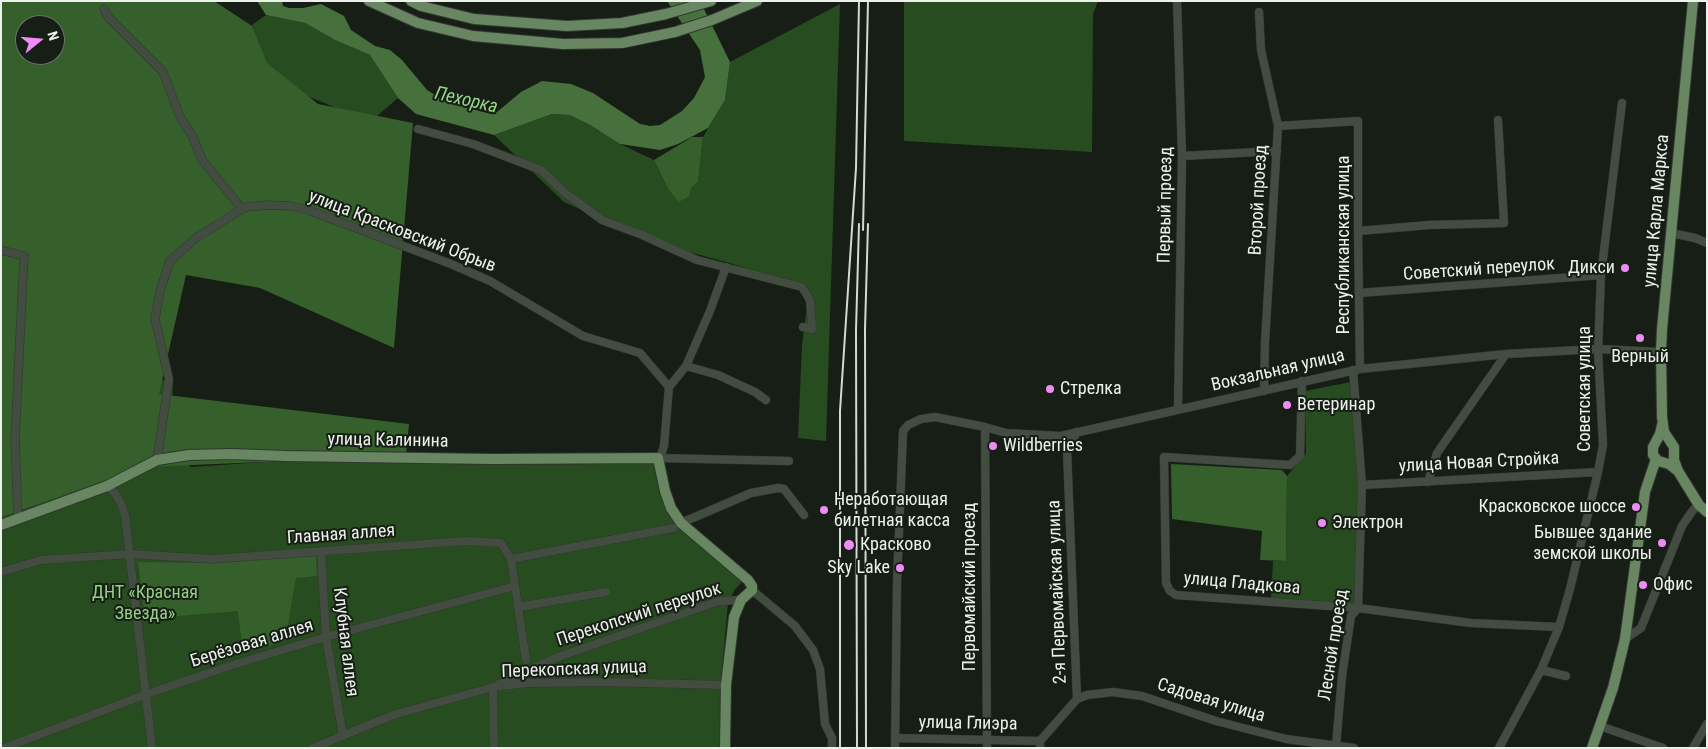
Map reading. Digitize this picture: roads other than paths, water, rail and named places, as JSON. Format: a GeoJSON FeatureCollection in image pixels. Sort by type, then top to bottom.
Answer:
{"type":"FeatureCollection","features":[{"type":"Feature","properties":{"kind":"main road"},"geometry":{"type":"LineString","coordinates":[[369,1],[418,23],[473,36],[562,44],[622,42],[674,32],[712,20],[757,1]]}},
{"type":"Feature","properties":{"kind":"main road"},"geometry":{"type":"LineString","coordinates":[[411,1],[421,6],[474,19],[567,26],[622,23],[666,14],[711,1]]}},
{"type":"Feature","properties":{"kind":"main road","name":"улица Карла Маркса"},"geometry":{"type":"LineString","coordinates":[[1678,471],[1661,460],[1652,451],[1660,434],[1662,424],[1661,352],[1693,1]]}},
{"type":"Feature","properties":{"kind":"main road","name":"улица Карла Маркса"},"geometry":{"type":"LineString","coordinates":[[1662,424],[1669,442],[1674,447],[1675,465],[1678,471],[1699,504],[1707,512]]}},
{"type":"Feature","properties":{"kind":"main road"},"geometry":{"type":"LineString","coordinates":[[1655,444],[1662,440],[1669,442]]}},
{"type":"Feature","properties":{"kind":"main road","name":"улица Калинина"},"geometry":{"type":"LineString","coordinates":[[1,525],[107,486],[156,460],[190,455],[232,454],[493,459],[658,458]]}},
{"type":"Feature","properties":{"kind":"main road"},"geometry":{"type":"LineString","coordinates":[[1592,748],[1615,680],[1625,639],[1645,492],[1661,460],[1672,458],[1674,455]]}},
{"type":"Feature","properties":{"kind":"main road"},"geometry":{"type":"LineString","coordinates":[[658,458],[665,492],[677,526],[748,580],[752,586],[752,590],[741,600],[734,617],[726,684],[725,748]]}},
{"type":"Feature","properties":{"kind":"street","name":"Первый проезд"},"geometry":{"type":"LineString","coordinates":[[1177,1],[1182,156],[1178,409]]}},
{"type":"Feature","properties":{"kind":"street"},"geometry":{"type":"LineString","coordinates":[[104,9],[109,18],[163,72],[180,116],[193,137],[202,160],[242,209]]}},
{"type":"Feature","properties":{"kind":"street","name":"Второй проезд"},"geometry":{"type":"LineString","coordinates":[[1259,12],[1261,50],[1278,126],[1265,342],[1264,391]]}},
{"type":"Feature","properties":{"kind":"street","name":"Советская улица"},"geometry":{"type":"LineString","coordinates":[[1500,748],[1541,670],[1559,627],[1570,590],[1598,472],[1603,445],[1598,349],[1601,275],[1622,103]]}},
{"type":"Feature","properties":{"kind":"street"},"geometry":{"type":"LineString","coordinates":[[1358,231],[1429,225],[1504,223],[1498,120]]}},
{"type":"Feature","properties":{"kind":"street","name":"Республиканская улица"},"geometry":{"type":"LineString","coordinates":[[1278,126],[1358,121],[1359,293],[1356,369]]}},
{"type":"Feature","properties":{"kind":"street"},"geometry":{"type":"LineString","coordinates":[[418,129],[473,144],[541,170],[564,192],[602,220],[640,234],[697,260],[802,287],[810,300],[812,329],[803,327]]}},
{"type":"Feature","properties":{"kind":"street"},"geometry":{"type":"LineString","coordinates":[[1182,156],[1277,151]]}},
{"type":"Feature","properties":{"kind":"street","name":"улица Красковский Обрыв"},"geometry":{"type":"LineString","coordinates":[[156,460],[169,379],[155,319],[160,291],[170,260],[196,238],[242,209],[268,205],[298,208],[452,264],[490,282],[583,336],[640,352],[669,387]]}},
{"type":"Feature","properties":{"kind":"street"},"geometry":{"type":"LineString","coordinates":[[1671,233],[1695,238],[1707,243]]}},
{"type":"Feature","properties":{"kind":"street"},"geometry":{"type":"LineString","coordinates":[[1,250],[24,256],[15,438],[18,519]]}},
{"type":"Feature","properties":{"kind":"street"},"geometry":{"type":"LineString","coordinates":[[658,458],[664,446],[669,387],[686,366],[710,311],[726,267]]}},
{"type":"Feature","properties":{"kind":"street","name":"Советский переулок"},"geometry":{"type":"LineString","coordinates":[[1359,293],[1601,275]]}},
{"type":"Feature","properties":{"kind":"street","name":"Вокзальная улица"},"geometry":{"type":"LineString","coordinates":[[895,738],[897,583],[903,431],[908,425],[921,419],[935,418],[985,427],[1006,433],[1061,436],[1356,369],[1506,354],[1598,349],[1661,352]]}},
{"type":"Feature","properties":{"kind":"street"},"geometry":{"type":"LineString","coordinates":[[1428,482],[1437,453],[1506,354]]}},
{"type":"Feature","properties":{"kind":"street"},"geometry":{"type":"LineString","coordinates":[[686,366],[718,375],[755,392],[766,400]]}},
{"type":"Feature","properties":{"kind":"street","name":"Лесной проезд"},"geometry":{"type":"LineString","coordinates":[[1336,746],[1342,676],[1351,616],[1358,608],[1362,485],[1356,369]]}},
{"type":"Feature","properties":{"kind":"street","name":"улица Гладкова"},"geometry":{"type":"LineString","coordinates":[[1302,382],[1300,456],[1290,465],[1164,457],[1166,583],[1170,591],[1176,595],[1358,608]]}},
{"type":"Feature","properties":{"kind":"street","name":"Первомайский проезд"},"geometry":{"type":"LineString","coordinates":[[985,427],[987,748]]}},
{"type":"Feature","properties":{"kind":"street"},"geometry":{"type":"LineString","coordinates":[[1067,450],[1077,432]]}},
{"type":"Feature","properties":{"kind":"street","name":"2-я Первомайская улица"},"geometry":{"type":"LineString","coordinates":[[1040,744],[1077,699],[1067,450],[1061,436]]}},
{"type":"Feature","properties":{"kind":"street","name":"улица Калинина"},"geometry":{"type":"LineString","coordinates":[[658,458],[789,461]]}},
{"type":"Feature","properties":{"kind":"street","name":"улица Новая Стройка"},"geometry":{"type":"LineString","coordinates":[[1362,485],[1598,472]]}},
{"type":"Feature","properties":{"kind":"street"},"geometry":{"type":"LineString","coordinates":[[107,486],[115,493],[125,515],[152,748]]}},
{"type":"Feature","properties":{"kind":"street"},"geometry":{"type":"LineString","coordinates":[[526,660],[511,559],[677,526],[751,493],[778,488],[784,488],[804,515]]}},
{"type":"Feature","properties":{"kind":"street"},"geometry":{"type":"LineString","coordinates":[[1625,639],[1641,628],[1682,526],[1692,510],[1699,504]]}},
{"type":"Feature","properties":{"kind":"street","name":"Главная аллея"},"geometry":{"type":"LineString","coordinates":[[1,572],[41,560],[130,554],[212,559],[466,541],[501,543],[511,559]]}},
{"type":"Feature","properties":{"kind":"street","name":"Клубная аллея"},"geometry":{"type":"LineString","coordinates":[[321,551],[326,637],[343,736]]}},
{"type":"Feature","properties":{"kind":"street","name":"Берёзовая аллея"},"geometry":{"type":"LineString","coordinates":[[4,748],[147,694],[223,668],[326,637],[516,586]]}},
{"type":"Feature","properties":{"kind":"street"},"geometry":{"type":"LineString","coordinates":[[752,590],[795,626],[813,650],[820,669],[824,724],[832,738],[832,748]]}},
{"type":"Feature","properties":{"kind":"street"},"geometry":{"type":"LineString","coordinates":[[518,607],[606,592]]}},
{"type":"Feature","properties":{"kind":"street","name":"Перекопский переулок"},"geometry":{"type":"LineString","coordinates":[[493,687],[558,657],[719,601],[741,600]]}},
{"type":"Feature","properties":{"kind":"street"},"geometry":{"type":"LineString","coordinates":[[1358,608],[1471,623],[1559,627]]}},
{"type":"Feature","properties":{"kind":"street"},"geometry":{"type":"LineString","coordinates":[[1541,670],[1566,676]]}},
{"type":"Feature","properties":{"kind":"street","name":"Перекопская улица"},"geometry":{"type":"LineString","coordinates":[[313,748],[393,715],[493,687],[527,683],[604,682],[726,684]]}},
{"type":"Feature","properties":{"kind":"street"},"geometry":{"type":"LineString","coordinates":[[493,687],[494,748]]}},
{"type":"Feature","properties":{"kind":"street","name":"Садовая улица"},"geometry":{"type":"LineString","coordinates":[[1077,699],[1087,694],[1114,692],[1142,696],[1284,744],[1354,748]]}},
{"type":"Feature","properties":{"kind":"street"},"geometry":{"type":"LineString","coordinates":[[1692,748],[1707,724]]}},
{"type":"Feature","properties":{"kind":"street"},"geometry":{"type":"LineString","coordinates":[[1600,726],[1663,748]]}},
{"type":"Feature","properties":{"kind":"street"},"geometry":{"type":"LineString","coordinates":[[895,738],[895,748]]}},
{"type":"Feature","properties":{"kind":"street","name":"улица Глиэра"},"geometry":{"type":"LineString","coordinates":[[895,738],[987,739],[1040,744]]}},
{"type":"Feature","properties":{"kind":"railway"},"geometry":{"type":"LineString","coordinates":[[840,748],[840,411],[856,168],[859,1]]}},
{"type":"Feature","properties":{"kind":"railway"},"geometry":{"type":"LineString","coordinates":[[863,230],[868,1]]}},
{"type":"Feature","properties":{"kind":"railway"},"geometry":{"type":"LineString","coordinates":[[857,748],[856,330],[859,224]]}},
{"type":"Feature","properties":{"kind":"railway"},"geometry":{"type":"LineString","coordinates":[[866,748],[865,329],[868,224]]}},
{"type":"Feature","properties":{"kind":"place","name":"Дикси"},"geometry":{"type":"Point","coordinates":[1625,268]}},
{"type":"Feature","properties":{"kind":"place","name":"Верный"},"geometry":{"type":"Point","coordinates":[1640,338]}},
{"type":"Feature","properties":{"kind":"place","name":"Стрелка"},"geometry":{"type":"Point","coordinates":[1050,389]}},
{"type":"Feature","properties":{"kind":"place","name":"Ветеринар"},"geometry":{"type":"Point","coordinates":[1287,405]}},
{"type":"Feature","properties":{"kind":"place","name":"Wildberries"},"geometry":{"type":"Point","coordinates":[993,446]}},
{"type":"Feature","properties":{"kind":"place","name":"Красковское шоссе"},"geometry":{"type":"Point","coordinates":[1636,507]}},
{"type":"Feature","properties":{"kind":"place","name":"Неработающая билетная касса"},"geometry":{"type":"Point","coordinates":[824,510]}},
{"type":"Feature","properties":{"kind":"place","name":"Электрон"},"geometry":{"type":"Point","coordinates":[1322,523]}},
{"type":"Feature","properties":{"kind":"place","name":"Бывшее здание земской школы"},"geometry":{"type":"Point","coordinates":[1662,543]}},
{"type":"Feature","properties":{"kind":"place","name":"Красково"},"geometry":{"type":"Point","coordinates":[849,545]}},
{"type":"Feature","properties":{"kind":"place","name":"Sky Lake"},"geometry":{"type":"Point","coordinates":[900,568]}},
{"type":"Feature","properties":{"kind":"place","name":"Офис"},"geometry":{"type":"Point","coordinates":[1643,585]}},
{"type":"Feature","properties":{"kind":"water label","name":"Пехорка"},"geometry":{"type":"Point","coordinates":[466,101]}},
{"type":"Feature","properties":{"kind":"park label","name":"ДНТ «Красная Звезда»"},"geometry":{"type":"Point","coordinates":[145,603]}}]}
